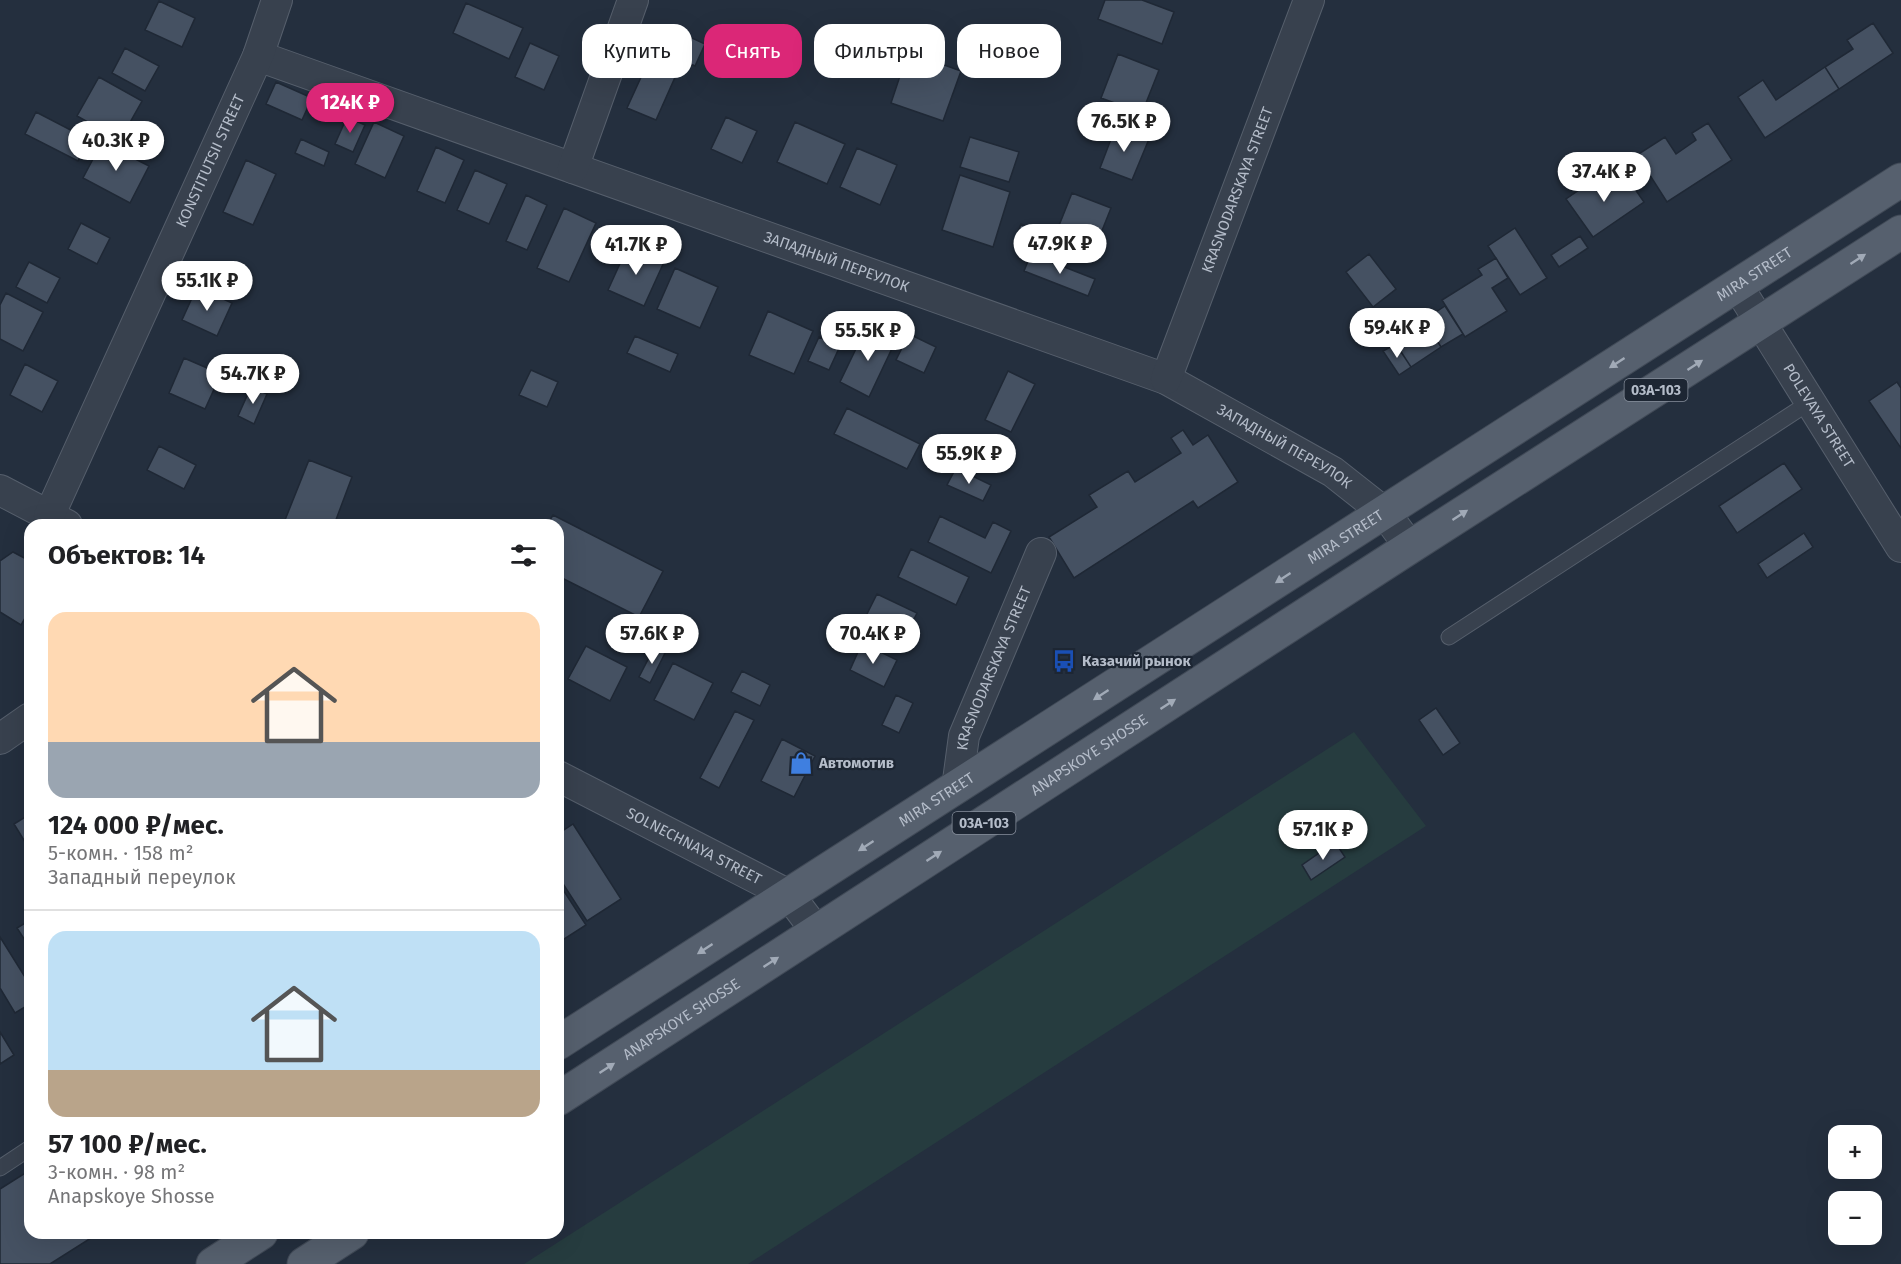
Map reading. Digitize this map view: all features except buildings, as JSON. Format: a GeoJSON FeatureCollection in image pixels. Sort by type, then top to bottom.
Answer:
{"type":"FeatureCollection","features":[{"type":"Feature","properties":{"kind":"main road","name":"MIRA STREET"},"geometry":{"type":"LineString","coordinates":[[789,895],[1901,180]]}},
{"type":"Feature","properties":{"kind":"main road","name":"03А-103"},"geometry":{"type":"LineString","coordinates":[[1410,547],[1901,232]]}},
{"type":"Feature","properties":{"kind":"main road","name":"ANAPSKOYE SHOSSE"},"geometry":{"type":"LineString","coordinates":[[564,1096],[1410,547]]}},
{"type":"Feature","properties":{"kind":"main road","name":"03А-103"},"geometry":{"type":"LineString","coordinates":[[564,1039],[789,895]]}},
{"type":"Feature","properties":{"kind":"main road"},"geometry":{"type":"LineString","coordinates":[[213,1264],[252,1239]]}},
{"type":"Feature","properties":{"kind":"main road"},"geometry":{"type":"LineString","coordinates":[[304,1264],[343,1239]]}},
{"type":"Feature","properties":{"kind":"street","name":"KONSTITUTSII STREET"},"geometry":{"type":"LineString","coordinates":[[58,519],[258,56],[277,0]]}},
{"type":"Feature","properties":{"kind":"street"},"geometry":{"type":"LineString","coordinates":[[573,168],[633,0]]}},
{"type":"Feature","properties":{"kind":"street","name":"KRASNODARSKAYA STREET"},"geometry":{"type":"LineString","coordinates":[[1166,379],[1309,0]]}},
{"type":"Feature","properties":{"kind":"street","name":"ЗАПАДНЫЙ ПЕРЕУЛОК"},"geometry":{"type":"LineString","coordinates":[[258,56],[1166,379],[1333,472],[1385,513],[1410,547]]}},
{"type":"Feature","properties":{"kind":"street","name":"POLEVAYA STREET"},"geometry":{"type":"LineString","coordinates":[[1737,285],[1901,547]]}},
{"type":"Feature","properties":{"kind":"street"},"geometry":{"type":"LineString","coordinates":[[0,490],[56,519]]}},
{"type":"Feature","properties":{"kind":"street","name":"KRASNODARSKAYA STREET"},"geometry":{"type":"LineString","coordinates":[[957,788],[964,736],[1041,553]]}},
{"type":"Feature","properties":{"kind":"street"},"geometry":{"type":"LineString","coordinates":[[0,739],[24,722]]}},
{"type":"Feature","properties":{"kind":"street","name":"SOLNECHNAYA STREET"},"geometry":{"type":"LineString","coordinates":[[564,779],[789,895],[817,932]]}},
{"type":"Feature","properties":{"kind":"lane"},"geometry":{"type":"LineString","coordinates":[[1449,637],[1810,402]]}},
{"type":"Feature","properties":{"kind":"lane"},"geometry":{"type":"LineString","coordinates":[[0,1168],[24,1152]]}},
{"type":"Feature","properties":{"kind":"green space"},"geometry":{"type":"Polygon","coordinates":[[[1354,732],[1426,826],[748,1264],[524,1264],[1354,732]]]}},
{"type":"Feature","properties":{"kind":"place","name":"Казачий рынок"},"geometry":{"type":"Point","coordinates":[1064,661]}},
{"type":"Feature","properties":{"kind":"place","name":"Автомотив"},"geometry":{"type":"Point","coordinates":[801,763]}}]}
